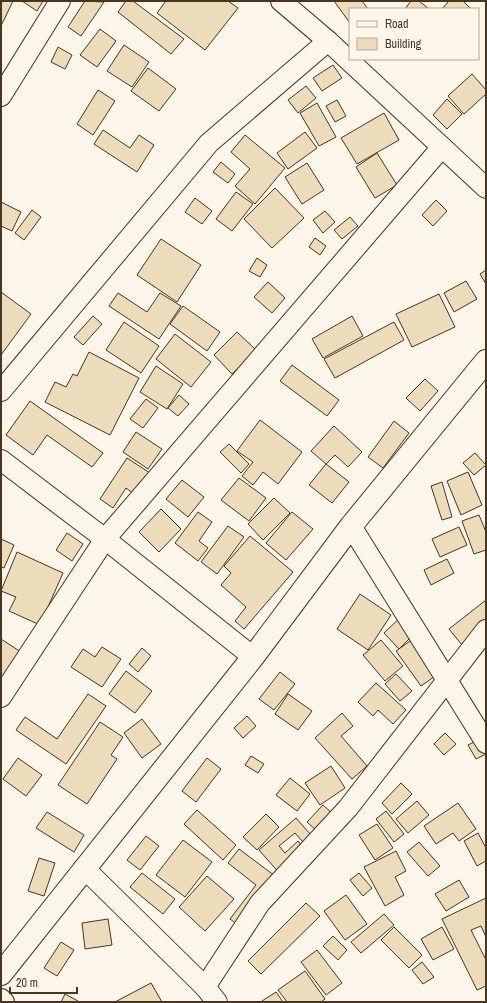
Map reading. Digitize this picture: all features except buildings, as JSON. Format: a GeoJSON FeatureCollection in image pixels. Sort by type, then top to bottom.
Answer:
{"type":"FeatureCollection","features":[{"type":"Feature","properties":{"kind":"street"},"geometry":{"type":"LineString","coordinates":[[1,96],[60,1]]}},
{"type":"Feature","properties":{"kind":"street"},"geometry":{"type":"LineString","coordinates":[[281,1],[328,41],[486,188]]}},
{"type":"Feature","properties":{"kind":"street"},"geometry":{"type":"LineString","coordinates":[[1,391],[209,143],[328,41]]}},
{"type":"Feature","properties":{"kind":"street"},"geometry":{"type":"LineString","coordinates":[[1,697],[105,538],[442,147]]}},
{"type":"Feature","properties":{"kind":"street"},"geometry":{"type":"LineString","coordinates":[[1,974],[253,657],[351,526],[486,362]]}},
{"type":"Feature","properties":{"kind":"street"},"geometry":{"type":"LineString","coordinates":[[1,460],[105,538],[253,657]]}},
{"type":"Feature","properties":{"kind":"street"},"geometry":{"type":"LineString","coordinates":[[351,526],[486,743]]}},
{"type":"Feature","properties":{"kind":"street"},"geometry":{"type":"LineString","coordinates":[[84,868],[211,995],[260,903],[348,808],[448,681],[486,630]]}},
{"type":"Feature","properties":{"kind":"street"},"geometry":{"type":"LineString","coordinates":[[1,999],[4,1002]]}}]}
